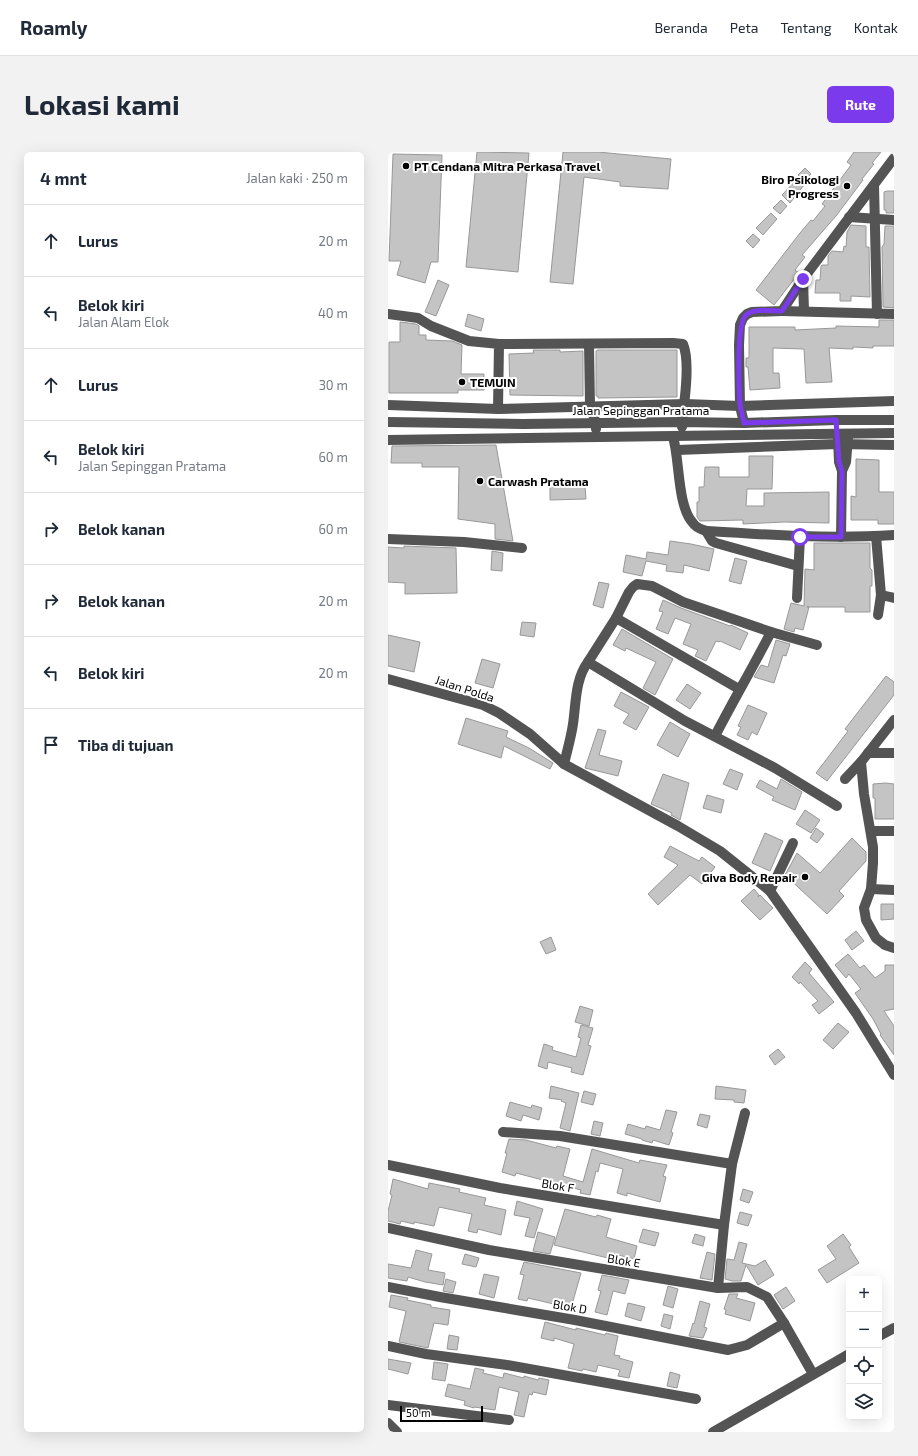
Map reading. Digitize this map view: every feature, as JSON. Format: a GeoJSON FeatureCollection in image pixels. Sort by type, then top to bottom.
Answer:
{"type":"FeatureCollection","features":[{"type":"Feature","properties":{"kind":"street"},"geometry":{"type":"LineString","coordinates":[[782,311],[803,279],[894,158]]}},
{"type":"Feature","properties":{"kind":"street"},"geometry":{"type":"LineString","coordinates":[[874,185],[877,314]]}},
{"type":"Feature","properties":{"kind":"street"},"geometry":{"type":"LineString","coordinates":[[850,217],[894,220]]}},
{"type":"Feature","properties":{"kind":"street"},"geometry":{"type":"LineString","coordinates":[[803,279],[804,312]]}},
{"type":"Feature","properties":{"kind":"street"},"geometry":{"type":"LineString","coordinates":[[744,423],[740,406],[739,345],[740,325],[743,318],[747,314],[752,312],[782,311],[894,314]]}},
{"type":"Feature","properties":{"kind":"street"},"geometry":{"type":"LineString","coordinates":[[388,314],[418,318],[431,326],[469,341],[499,344],[683,344],[686,352],[685,404],[678,437],[677,450],[681,495],[689,519],[693,525],[706,531],[800,537],[894,535]]}},
{"type":"Feature","properties":{"kind":"street"},"geometry":{"type":"LineString","coordinates":[[498,409],[499,344]]}},
{"type":"Feature","properties":{"kind":"street"},"geometry":{"type":"LineString","coordinates":[[589,344],[590,406],[596,423],[596,438]]}},
{"type":"Feature","properties":{"kind":"street"},"geometry":{"type":"LineString","coordinates":[[388,405],[498,409],[685,404],[740,406],[894,401]]}},
{"type":"Feature","properties":{"kind":"street"},"geometry":{"type":"LineString","coordinates":[[841,420],[843,438],[839,462],[842,471],[841,537]]}},
{"type":"Feature","properties":{"kind":"street","name":"Jalan Sepinggan Pratama"},"geometry":{"type":"LineString","coordinates":[[388,422],[744,423],[894,420]]}},
{"type":"Feature","properties":{"kind":"street"},"geometry":{"type":"LineString","coordinates":[[460,423],[460,440]]}},
{"type":"Feature","properties":{"kind":"street"},"geometry":{"type":"LineString","coordinates":[[677,450],[894,433]]}},
{"type":"Feature","properties":{"kind":"street"},"geometry":{"type":"LineString","coordinates":[[388,440],[678,437],[843,438],[894,445]]}},
{"type":"Feature","properties":{"kind":"street"},"geometry":{"type":"LineString","coordinates":[[706,531],[712,541],[716,543],[798,566]]}},
{"type":"Feature","properties":{"kind":"street"},"geometry":{"type":"LineString","coordinates":[[876,536],[881,595],[878,615]]}},
{"type":"Feature","properties":{"kind":"street"},"geometry":{"type":"LineString","coordinates":[[797,598],[800,537]]}},
{"type":"Feature","properties":{"kind":"street"},"geometry":{"type":"LineString","coordinates":[[388,539],[464,542],[522,548]]}},
{"type":"Feature","properties":{"kind":"street"},"geometry":{"type":"LineString","coordinates":[[564,764],[572,727],[579,679],[583,668],[616,618],[633,586],[637,584],[652,586],[683,602],[771,632],[817,645]]}},
{"type":"Feature","properties":{"kind":"street"},"geometry":{"type":"LineString","coordinates":[[881,595],[894,598]]}},
{"type":"Feature","properties":{"kind":"street"},"geometry":{"type":"LineString","coordinates":[[616,618],[739,689]]}},
{"type":"Feature","properties":{"kind":"street"},"geometry":{"type":"LineString","coordinates":[[715,736],[771,632]]}},
{"type":"Feature","properties":{"kind":"street"},"geometry":{"type":"LineString","coordinates":[[588,662],[685,721],[775,768],[837,806]]}},
{"type":"Feature","properties":{"kind":"street","name":"Jalan Polda"},"geometry":{"type":"LineString","coordinates":[[388,679],[483,705],[499,713],[530,734],[564,764],[672,822],[720,851],[770,891],[856,1013],[894,1075]]}},
{"type":"Feature","properties":{"kind":"street"},"geometry":{"type":"LineString","coordinates":[[845,779],[861,762],[894,720]]}},
{"type":"Feature","properties":{"kind":"street"},"geometry":{"type":"LineString","coordinates":[[868,753],[894,753]]}},
{"type":"Feature","properties":{"kind":"street"},"geometry":{"type":"LineString","coordinates":[[861,762],[864,794],[873,847],[871,889],[864,908],[866,920],[876,938],[885,946],[894,948]]}},
{"type":"Feature","properties":{"kind":"street"},"geometry":{"type":"LineString","coordinates":[[871,831],[894,831]]}},
{"type":"Feature","properties":{"kind":"street"},"geometry":{"type":"LineString","coordinates":[[770,891],[793,844]]}},
{"type":"Feature","properties":{"kind":"street"},"geometry":{"type":"LineString","coordinates":[[871,889],[894,890]]}},
{"type":"Feature","properties":{"kind":"street"},"geometry":{"type":"LineString","coordinates":[[718,1288],[732,1164],[745,1113]]}},
{"type":"Feature","properties":{"kind":"street"},"geometry":{"type":"LineString","coordinates":[[502,1132],[560,1136],[732,1164]]}},
{"type":"Feature","properties":{"kind":"street","name":"Blok F"},"geometry":{"type":"LineString","coordinates":[[388,1165],[500,1188],[724,1225]]}},
{"type":"Feature","properties":{"kind":"street","name":"Blok E"},"geometry":{"type":"LineString","coordinates":[[388,1228],[489,1250],[718,1288],[747,1287],[767,1297],[784,1323],[813,1374]]}},
{"type":"Feature","properties":{"kind":"street","name":"Blok D"},"geometry":{"type":"LineString","coordinates":[[388,1287],[575,1320],[728,1350],[747,1345],[784,1323]]}},
{"type":"Feature","properties":{"kind":"street"},"geometry":{"type":"LineString","coordinates":[[882,1334],[894,1328]]}},
{"type":"Feature","properties":{"kind":"street"},"geometry":{"type":"LineString","coordinates":[[388,1346],[426,1354],[507,1365],[696,1399]]}},
{"type":"Feature","properties":{"kind":"street"},"geometry":{"type":"LineString","coordinates":[[713,1432],[770,1400],[794,1384],[846,1356]]}},
{"type":"Feature","properties":{"kind":"street"},"geometry":{"type":"LineString","coordinates":[[388,1405],[509,1420]]}},
{"type":"Feature","properties":{"kind":"street"},"geometry":{"type":"LineString","coordinates":[[388,1424],[397,1432]]}},
{"type":"Feature","properties":{"kind":"building"},"geometry":{"type":"Polygon","coordinates":[[[477,152],[529,153],[518,272],[466,267],[477,152]]]}},
{"type":"Feature","properties":{"kind":"building"},"geometry":{"type":"Polygon","coordinates":[[[563,152],[598,152],[671,159],[668,189],[620,186],[620,182],[584,177],[573,284],[550,282],[563,152]]]}},
{"type":"Feature","properties":{"kind":"building"},"geometry":{"type":"Polygon","coordinates":[[[854,152],[881,152],[872,163],[874,164],[862,179],[863,180],[836,216],[802,255],[805,257],[795,270],[799,273],[774,305],[756,290],[800,233],[811,220],[813,221],[825,206],[822,204],[851,165],[847,162],[854,152]]]}},
{"type":"Feature","properties":{"kind":"building"},"geometry":{"type":"Polygon","coordinates":[[[393,154],[442,155],[438,262],[431,262],[425,283],[397,275],[401,261],[389,261],[393,154]]]}},
{"type":"Feature","properties":{"kind":"building"},"geometry":{"type":"Polygon","coordinates":[[[805,168],[811,174],[804,181],[798,175],[805,168]]]}},
{"type":"Feature","properties":{"kind":"building"},"geometry":{"type":"Polygon","coordinates":[[[797,179],[804,185],[790,203],[782,195],[797,179]]]}},
{"type":"Feature","properties":{"kind":"building"},"geometry":{"type":"Polygon","coordinates":[[[894,191],[894,213],[886,213],[886,210],[884,210],[884,192],[894,191]]]}},
{"type":"Feature","properties":{"kind":"building"},"geometry":{"type":"Polygon","coordinates":[[[781,200],[787,206],[780,214],[773,208],[781,200]]]}},
{"type":"Feature","properties":{"kind":"building"},"geometry":{"type":"Polygon","coordinates":[[[771,213],[777,219],[763,235],[756,228],[771,213]]]}},
{"type":"Feature","properties":{"kind":"building"},"geometry":{"type":"Polygon","coordinates":[[[851,225],[866,226],[866,247],[869,247],[870,297],[851,296],[851,301],[840,301],[840,293],[815,293],[816,280],[820,280],[821,266],[828,265],[828,256],[832,251],[843,252],[844,246],[846,247],[847,232],[851,225]]]}},
{"type":"Feature","properties":{"kind":"building"},"geometry":{"type":"Polygon","coordinates":[[[885,226],[894,226],[894,308],[883,307],[882,247],[884,244],[885,226]]]}},
{"type":"Feature","properties":{"kind":"building"},"geometry":{"type":"Polygon","coordinates":[[[753,234],[760,240],[753,248],[746,241],[753,234]]]}},
{"type":"Feature","properties":{"kind":"building"},"geometry":{"type":"Polygon","coordinates":[[[438,280],[449,285],[436,316],[425,312],[438,280]]]}},
{"type":"Feature","properties":{"kind":"building"},"geometry":{"type":"Polygon","coordinates":[[[468,314],[484,319],[481,331],[465,326],[468,314]]]}},
{"type":"Feature","properties":{"kind":"building"},"geometry":{"type":"Polygon","coordinates":[[[879,320],[894,320],[894,346],[873,346],[873,348],[853,347],[853,349],[829,348],[832,382],[806,383],[804,349],[773,348],[773,373],[779,373],[780,388],[750,390],[748,367],[746,367],[746,358],[749,358],[749,327],[795,327],[795,330],[836,328],[836,326],[879,327],[879,320]]]}},
{"type":"Feature","properties":{"kind":"building"},"geometry":{"type":"Polygon","coordinates":[[[400,322],[416,324],[419,326],[419,335],[426,335],[426,340],[452,341],[462,345],[461,374],[484,374],[484,390],[458,390],[458,393],[389,393],[389,342],[400,342],[400,322]]]}},
{"type":"Feature","properties":{"kind":"building"},"geometry":{"type":"Polygon","coordinates":[[[533,350],[560,350],[560,352],[583,351],[583,396],[510,395],[509,354],[534,353],[533,350]]]}},
{"type":"Feature","properties":{"kind":"building"},"geometry":{"type":"Polygon","coordinates":[[[677,350],[677,397],[598,398],[598,396],[596,396],[596,351],[677,350]]]}},
{"type":"Feature","properties":{"kind":"building","name":"Carwash Pratama"},"geometry":{"type":"Polygon","coordinates":[[[496,445],[513,541],[495,539],[495,524],[458,519],[459,467],[422,467],[422,463],[391,463],[392,446],[496,445]]]}},
{"type":"Feature","properties":{"kind":"building"},"geometry":{"type":"Polygon","coordinates":[[[749,456],[773,456],[772,489],[747,489],[746,506],[764,506],[764,493],[829,492],[829,523],[784,522],[743,524],[743,520],[700,521],[697,517],[697,502],[699,502],[699,487],[704,487],[705,467],[719,467],[719,477],[749,477],[749,456]]]}},
{"type":"Feature","properties":{"kind":"building"},"geometry":{"type":"Polygon","coordinates":[[[856,459],[879,460],[879,492],[894,492],[894,524],[878,524],[878,520],[851,520],[851,496],[856,497],[856,459]]]}},
{"type":"Feature","properties":{"kind":"building"},"geometry":{"type":"Polygon","coordinates":[[[585,486],[586,499],[550,500],[550,487],[585,486]]]}},
{"type":"Feature","properties":{"kind":"building"},"geometry":{"type":"Polygon","coordinates":[[[670,541],[714,549],[709,571],[684,565],[683,573],[666,571],[667,565],[646,561],[642,576],[623,572],[626,555],[646,559],[647,552],[668,555],[670,541]]]}},
{"type":"Feature","properties":{"kind":"building"},"geometry":{"type":"Polygon","coordinates":[[[814,543],[870,543],[872,586],[870,586],[870,612],[845,612],[845,607],[809,607],[803,630],[795,628],[794,632],[784,629],[791,603],[804,606],[805,569],[814,570],[814,543]]]}},
{"type":"Feature","properties":{"kind":"building"},"geometry":{"type":"Polygon","coordinates":[[[404,546],[456,548],[457,593],[405,594],[405,583],[388,582],[388,547],[404,548],[404,546]]]}},
{"type":"Feature","properties":{"kind":"building"},"geometry":{"type":"Polygon","coordinates":[[[492,551],[503,553],[502,571],[491,570],[492,551]]]}},
{"type":"Feature","properties":{"kind":"building"},"geometry":{"type":"Polygon","coordinates":[[[735,558],[747,561],[741,584],[729,581],[735,558]]]}},
{"type":"Feature","properties":{"kind":"building"},"geometry":{"type":"Polygon","coordinates":[[[599,582],[609,584],[603,608],[593,605],[599,582]]]}},
{"type":"Feature","properties":{"kind":"building"},"geometry":{"type":"Polygon","coordinates":[[[663,600],[681,608],[730,626],[731,625],[748,633],[740,650],[720,641],[716,641],[706,661],[695,656],[698,650],[683,644],[691,624],[675,618],[668,634],[656,629],[663,612],[659,611],[663,600]]]}},
{"type":"Feature","properties":{"kind":"building"},"geometry":{"type":"Polygon","coordinates":[[[522,622],[536,623],[534,637],[520,635],[522,622]]]}},
{"type":"Feature","properties":{"kind":"building"},"geometry":{"type":"Polygon","coordinates":[[[622,629],[673,659],[655,695],[643,688],[656,662],[626,648],[625,651],[613,645],[622,629]]]}},
{"type":"Feature","properties":{"kind":"building"},"geometry":{"type":"Polygon","coordinates":[[[388,635],[420,642],[414,672],[388,666],[388,635]]]}},
{"type":"Feature","properties":{"kind":"building"},"geometry":{"type":"Polygon","coordinates":[[[776,640],[790,644],[786,656],[783,655],[774,683],[754,677],[761,665],[768,667],[776,640]]]}},
{"type":"Feature","properties":{"kind":"building"},"geometry":{"type":"Polygon","coordinates":[[[482,659],[500,664],[493,688],[475,683],[482,659]]]}},
{"type":"Feature","properties":{"kind":"building"},"geometry":{"type":"Polygon","coordinates":[[[886,676],[894,682],[894,695],[827,781],[816,773],[848,731],[845,729],[886,676]]]}},
{"type":"Feature","properties":{"kind":"building"},"geometry":{"type":"Polygon","coordinates":[[[687,684],[701,693],[690,709],[676,700],[687,684]]]}},
{"type":"Feature","properties":{"kind":"building"},"geometry":{"type":"Polygon","coordinates":[[[621,692],[649,707],[636,730],[623,723],[629,714],[614,706],[621,692]]]}},
{"type":"Feature","properties":{"kind":"building"},"geometry":{"type":"Polygon","coordinates":[[[748,705],[767,713],[757,735],[752,732],[748,740],[737,735],[741,727],[738,726],[748,705]]]}},
{"type":"Feature","properties":{"kind":"building"},"geometry":{"type":"Polygon","coordinates":[[[466,718],[508,731],[506,737],[529,748],[553,763],[550,769],[504,746],[501,758],[458,744],[466,718]]]}},
{"type":"Feature","properties":{"kind":"building"},"geometry":{"type":"Polygon","coordinates":[[[670,722],[690,734],[678,757],[657,745],[670,722]]]}},
{"type":"Feature","properties":{"kind":"building"},"geometry":{"type":"Polygon","coordinates":[[[598,729],[606,731],[599,755],[622,761],[618,776],[585,768],[598,729]]]}},
{"type":"Feature","properties":{"kind":"building"},"geometry":{"type":"Polygon","coordinates":[[[730,769],[743,774],[737,790],[723,784],[730,769]]]}},
{"type":"Feature","properties":{"kind":"building"},"geometry":{"type":"Polygon","coordinates":[[[663,774],[689,783],[680,820],[671,815],[672,813],[651,804],[663,774]]]}},
{"type":"Feature","properties":{"kind":"building"},"geometry":{"type":"Polygon","coordinates":[[[781,779],[802,792],[795,810],[772,800],[774,797],[756,787],[760,780],[777,789],[781,779]]]}},
{"type":"Feature","properties":{"kind":"building"},"geometry":{"type":"Polygon","coordinates":[[[873,784],[894,784],[894,819],[875,819],[873,784]]]}},
{"type":"Feature","properties":{"kind":"building"},"geometry":{"type":"Polygon","coordinates":[[[707,795],[724,800],[721,813],[703,808],[707,795]]]}},
{"type":"Feature","properties":{"kind":"building"},"geometry":{"type":"Polygon","coordinates":[[[805,810],[820,820],[811,833],[796,824],[805,810]]]}},
{"type":"Feature","properties":{"kind":"building"},"geometry":{"type":"Polygon","coordinates":[[[816,828],[824,834],[817,843],[810,838],[816,828]]]}},
{"type":"Feature","properties":{"kind":"building"},"geometry":{"type":"Polygon","coordinates":[[[765,833],[783,841],[770,871],[752,863],[765,833]]]}},
{"type":"Feature","properties":{"kind":"building"},"geometry":{"type":"Polygon","coordinates":[[[852,838],[866,852],[866,861],[839,891],[844,896],[827,914],[785,875],[797,853],[820,873],[852,838]]]}},
{"type":"Feature","properties":{"kind":"building"},"geometry":{"type":"Polygon","coordinates":[[[670,846],[699,861],[702,857],[715,867],[702,884],[690,875],[658,905],[648,894],[678,865],[664,857],[670,846]]]}},
{"type":"Feature","properties":{"kind":"building"},"geometry":{"type":"Polygon","coordinates":[[[754,889],[759,895],[758,897],[760,895],[773,908],[760,920],[741,901],[754,889]]]}},
{"type":"Feature","properties":{"kind":"building"},"geometry":{"type":"Polygon","coordinates":[[[881,904],[894,904],[894,919],[881,920],[881,904]]]}},
{"type":"Feature","properties":{"kind":"building"},"geometry":{"type":"Polygon","coordinates":[[[856,931],[864,941],[852,950],[845,940],[856,931]]]}},
{"type":"Feature","properties":{"kind":"building"},"geometry":{"type":"Polygon","coordinates":[[[551,937],[556,950],[546,954],[540,942],[551,937]]]}},
{"type":"Feature","properties":{"kind":"building"},"geometry":{"type":"Polygon","coordinates":[[[848,954],[860,968],[864,965],[875,978],[885,971],[885,965],[894,965],[894,1009],[884,1011],[894,1026],[894,1055],[880,1035],[881,1034],[873,1019],[855,993],[861,989],[849,974],[846,978],[835,965],[848,954]]]}},
{"type":"Feature","properties":{"kind":"building"},"geometry":{"type":"Polygon","coordinates":[[[805,962],[812,969],[809,973],[834,1002],[819,1014],[812,1005],[818,1001],[800,982],[799,984],[792,977],[805,962]]]}},
{"type":"Feature","properties":{"kind":"building"},"geometry":{"type":"Polygon","coordinates":[[[580,1006],[593,1010],[589,1026],[575,1022],[580,1006]]]}},
{"type":"Feature","properties":{"kind":"building"},"geometry":{"type":"Polygon","coordinates":[[[838,1023],[849,1032],[833,1049],[823,1040],[838,1023]]]}},
{"type":"Feature","properties":{"kind":"building"},"geometry":{"type":"Polygon","coordinates":[[[581,1025],[593,1028],[588,1045],[591,1046],[583,1075],[571,1072],[572,1068],[548,1062],[547,1069],[538,1066],[544,1044],[553,1047],[552,1050],[576,1057],[581,1038],[578,1037],[581,1025]]]}},
{"type":"Feature","properties":{"kind":"building"},"geometry":{"type":"Polygon","coordinates":[[[778,1049],[785,1057],[775,1065],[769,1056],[778,1049]]]}},
{"type":"Feature","properties":{"kind":"building"},"geometry":{"type":"Polygon","coordinates":[[[551,1086],[579,1093],[570,1131],[560,1128],[566,1103],[561,1101],[562,1100],[549,1098],[551,1086]]]}},
{"type":"Feature","properties":{"kind":"building"},"geometry":{"type":"Polygon","coordinates":[[[716,1086],[746,1090],[744,1103],[734,1102],[734,1100],[715,1099],[716,1086]]]}},
{"type":"Feature","properties":{"kind":"building"},"geometry":{"type":"Polygon","coordinates":[[[584,1091],[596,1094],[593,1105],[581,1102],[584,1091]]]}},
{"type":"Feature","properties":{"kind":"building"},"geometry":{"type":"Polygon","coordinates":[[[510,1102],[531,1108],[532,1105],[542,1108],[539,1120],[523,1115],[521,1121],[506,1116],[510,1102]]]}},
{"type":"Feature","properties":{"kind":"building"},"geometry":{"type":"Polygon","coordinates":[[[666,1110],[677,1112],[669,1145],[653,1140],[652,1143],[625,1134],[628,1124],[645,1129],[646,1126],[660,1130],[666,1110]]]}},
{"type":"Feature","properties":{"kind":"building"},"geometry":{"type":"Polygon","coordinates":[[[700,1114],[710,1116],[707,1128],[697,1125],[700,1114]]]}},
{"type":"Feature","properties":{"kind":"building"},"geometry":{"type":"Polygon","coordinates":[[[594,1121],[603,1123],[600,1136],[591,1134],[594,1121]]]}},
{"type":"Feature","properties":{"kind":"building"},"geometry":{"type":"Polygon","coordinates":[[[509,1139],[526,1140],[556,1148],[557,1146],[570,1149],[563,1176],[583,1182],[592,1149],[639,1163],[640,1160],[667,1165],[663,1176],[666,1177],[660,1202],[627,1193],[627,1196],[617,1193],[623,1169],[600,1163],[598,1172],[596,1171],[590,1195],[580,1193],[581,1190],[516,1173],[515,1176],[502,1172],[509,1139]]]}},
{"type":"Feature","properties":{"kind":"building"},"geometry":{"type":"Polygon","coordinates":[[[393,1179],[428,1189],[429,1183],[460,1189],[459,1192],[486,1198],[484,1205],[506,1210],[501,1235],[478,1229],[477,1233],[468,1231],[472,1214],[439,1207],[434,1226],[414,1222],[414,1224],[401,1221],[400,1224],[388,1221],[388,1211],[392,1195],[390,1194],[393,1179]]]}},
{"type":"Feature","properties":{"kind":"building"},"geometry":{"type":"Polygon","coordinates":[[[743,1189],[753,1192],[749,1203],[740,1200],[743,1189]]]}},
{"type":"Feature","properties":{"kind":"building"},"geometry":{"type":"Polygon","coordinates":[[[517,1201],[543,1209],[534,1238],[525,1236],[530,1218],[514,1215],[517,1201]]]}},
{"type":"Feature","properties":{"kind":"building"},"geometry":{"type":"Polygon","coordinates":[[[565,1209],[596,1217],[597,1215],[611,1219],[606,1237],[637,1246],[634,1259],[614,1254],[612,1259],[554,1245],[565,1209]]]}},
{"type":"Feature","properties":{"kind":"building"},"geometry":{"type":"Polygon","coordinates":[[[740,1212],[752,1215],[748,1226],[737,1223],[740,1212]]]}},
{"type":"Feature","properties":{"kind":"building"},"geometry":{"type":"Polygon","coordinates":[[[643,1229],[659,1233],[655,1246],[639,1242],[643,1229]]]}},
{"type":"Feature","properties":{"kind":"building"},"geometry":{"type":"Polygon","coordinates":[[[538,1232],[555,1237],[550,1254],[533,1251],[538,1232]]]}},
{"type":"Feature","properties":{"kind":"building"},"geometry":{"type":"Polygon","coordinates":[[[695,1234],[705,1237],[703,1246],[692,1243],[695,1234]]]}},
{"type":"Feature","properties":{"kind":"building"},"geometry":{"type":"Polygon","coordinates":[[[843,1234],[851,1245],[849,1247],[859,1263],[827,1283],[818,1270],[836,1259],[827,1246],[843,1234]]]}},
{"type":"Feature","properties":{"kind":"building"},"geometry":{"type":"Polygon","coordinates":[[[739,1242],[747,1244],[742,1263],[755,1266],[765,1260],[774,1275],[758,1285],[746,1265],[741,1281],[725,1279],[727,1259],[734,1260],[739,1242]]]}},
{"type":"Feature","properties":{"kind":"building"},"geometry":{"type":"Polygon","coordinates":[[[416,1250],[432,1254],[428,1270],[445,1273],[443,1285],[408,1277],[407,1281],[388,1278],[388,1264],[411,1268],[416,1250]]]}},
{"type":"Feature","properties":{"kind":"building"},"geometry":{"type":"Polygon","coordinates":[[[707,1252],[715,1254],[712,1280],[700,1278],[707,1252]]]}},
{"type":"Feature","properties":{"kind":"building"},"geometry":{"type":"Polygon","coordinates":[[[465,1254],[479,1258],[476,1267],[462,1264],[465,1254]]]}},
{"type":"Feature","properties":{"kind":"building"},"geometry":{"type":"Polygon","coordinates":[[[524,1262],[581,1273],[571,1308],[528,1298],[527,1301],[518,1299],[524,1275],[520,1274],[524,1262]]]}},
{"type":"Feature","properties":{"kind":"building"},"geometry":{"type":"Polygon","coordinates":[[[484,1274],[499,1277],[494,1298],[479,1294],[484,1274]]]}},
{"type":"Feature","properties":{"kind":"building"},"geometry":{"type":"Polygon","coordinates":[[[602,1275],[629,1280],[625,1294],[613,1291],[607,1315],[595,1312],[601,1291],[598,1290],[602,1275]]]}},
{"type":"Feature","properties":{"kind":"building"},"geometry":{"type":"Polygon","coordinates":[[[446,1279],[456,1282],[453,1293],[443,1291],[446,1279]]]}},
{"type":"Feature","properties":{"kind":"building"},"geometry":{"type":"Polygon","coordinates":[[[668,1286],[678,1289],[673,1308],[663,1305],[668,1286]]]}},
{"type":"Feature","properties":{"kind":"building"},"geometry":{"type":"Polygon","coordinates":[[[786,1287],[795,1301],[783,1309],[774,1295],[786,1287]]]}},
{"type":"Feature","properties":{"kind":"building"},"geometry":{"type":"Polygon","coordinates":[[[729,1294],[738,1294],[736,1298],[755,1303],[750,1321],[725,1314],[726,1310],[724,1309],[729,1294]]]}},
{"type":"Feature","properties":{"kind":"building"},"geometry":{"type":"Polygon","coordinates":[[[391,1295],[408,1298],[407,1300],[431,1305],[431,1307],[450,1310],[448,1325],[434,1323],[428,1348],[399,1342],[406,1311],[389,1307],[391,1295]]]}},
{"type":"Feature","properties":{"kind":"building"},"geometry":{"type":"Polygon","coordinates":[[[700,1301],[710,1304],[704,1327],[707,1328],[703,1338],[689,1336],[700,1301]]]}},
{"type":"Feature","properties":{"kind":"building"},"geometry":{"type":"Polygon","coordinates":[[[628,1303],[645,1307],[641,1321],[625,1316],[628,1303]]]}},
{"type":"Feature","properties":{"kind":"building"},"geometry":{"type":"Polygon","coordinates":[[[664,1314],[673,1316],[670,1329],[661,1326],[664,1314]]]}},
{"type":"Feature","properties":{"kind":"building"},"geometry":{"type":"Polygon","coordinates":[[[545,1322],[576,1330],[576,1328],[605,1335],[606,1333],[618,1336],[614,1355],[633,1362],[629,1378],[618,1376],[620,1370],[598,1365],[596,1372],[568,1368],[574,1344],[554,1338],[554,1341],[541,1338],[545,1322]]]}},
{"type":"Feature","properties":{"kind":"building"},"geometry":{"type":"Polygon","coordinates":[[[449,1335],[459,1337],[457,1350],[447,1349],[449,1335]]]}},
{"type":"Feature","properties":{"kind":"building"},"geometry":{"type":"Polygon","coordinates":[[[388,1359],[411,1363],[408,1374],[388,1369],[388,1359]]]}},
{"type":"Feature","properties":{"kind":"building"},"geometry":{"type":"Polygon","coordinates":[[[434,1362],[448,1364],[445,1381],[432,1379],[434,1362]]]}},
{"type":"Feature","properties":{"kind":"building"},"geometry":{"type":"Polygon","coordinates":[[[475,1368],[484,1370],[483,1373],[503,1378],[504,1373],[524,1378],[524,1376],[538,1380],[539,1378],[549,1380],[546,1395],[533,1392],[532,1395],[529,1394],[524,1417],[514,1415],[519,1392],[499,1387],[495,1410],[474,1408],[464,1405],[465,1401],[445,1396],[448,1384],[470,1389],[475,1368]]]}},
{"type":"Feature","properties":{"kind":"building"},"geometry":{"type":"Polygon","coordinates":[[[670,1372],[680,1375],[677,1388],[667,1386],[670,1372]]]}},
{"type":"Feature","properties":{"kind":"place","name":"PT Cendana Mitra Perkasa Travel"},"geometry":{"type":"Point","coordinates":[406,166]}},
{"type":"Feature","properties":{"kind":"place","name":"Biro Psikologi Progress"},"geometry":{"type":"Point","coordinates":[847,186]}},
{"type":"Feature","properties":{"kind":"place","name":"TEMUIN"},"geometry":{"type":"Point","coordinates":[462,382]}},
{"type":"Feature","properties":{"kind":"place","name":"Carwash Pratama"},"geometry":{"type":"Point","coordinates":[480,481]}},
{"type":"Feature","properties":{"kind":"place","name":"Giva Body Repair"},"geometry":{"type":"Point","coordinates":[805,877]}},
{"type":"Feature","properties":{"kind":"route"},"geometry":{"type":"LineString","coordinates":[[800,537],[841,537],[842,471],[839,462],[836,420],[744,423],[740,406],[739,345],[740,325],[743,318],[752,312],[782,311],[803,279]]}}]}
